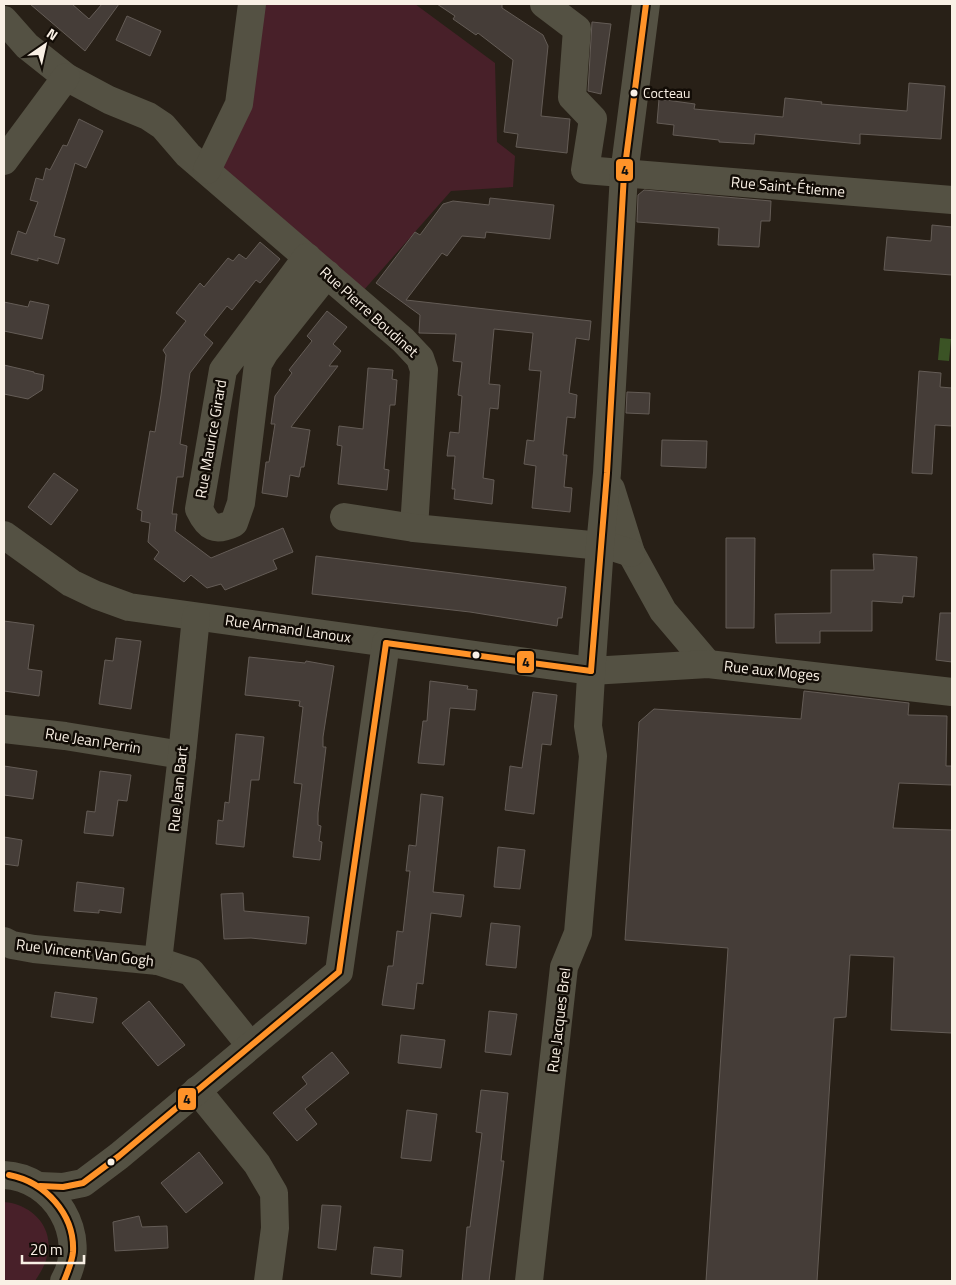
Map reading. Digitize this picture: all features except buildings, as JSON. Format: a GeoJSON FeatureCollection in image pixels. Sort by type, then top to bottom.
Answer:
{"type":"FeatureCollection","features":[{"type":"Feature","properties":{"kind":"street"},"geometry":{"type":"LineString","coordinates":[[197,163],[239,104],[252,4]]}},
{"type":"Feature","properties":{"kind":"street","name":"Rue Saint-Étienne"},"geometry":{"type":"LineString","coordinates":[[544,4],[577,28],[572,97],[593,119],[585,170],[952,200]]}},
{"type":"Feature","properties":{"kind":"street","name":"Rue Jacques Brel"},"geometry":{"type":"LineString","coordinates":[[530,1281],[564,967],[578,933],[593,756],[588,726],[600,546],[607,474],[624,174],[646,4]]}},
{"type":"Feature","properties":{"kind":"street","name":"Rue Pierre Boudinet"},"geometry":{"type":"LineString","coordinates":[[4,20],[27,46],[66,77],[109,100],[148,116],[163,126],[197,163],[404,340],[420,358],[424,370],[414,528]]}},
{"type":"Feature","properties":{"kind":"street"},"geometry":{"type":"LineString","coordinates":[[4,161],[66,77]]}},
{"type":"Feature","properties":{"kind":"street","name":"Rue Maurice Girard"},"geometry":{"type":"LineString","coordinates":[[317,265],[258,364],[241,503],[234,523],[224,528],[214,528],[205,521],[199,509],[223,370],[317,265]]}},
{"type":"Feature","properties":{"kind":"street"},"geometry":{"type":"LineString","coordinates":[[607,474],[631,552],[663,611],[708,664]]}},
{"type":"Feature","properties":{"kind":"street"},"geometry":{"type":"LineString","coordinates":[[344,517],[414,528],[612,547],[631,552]]}},
{"type":"Feature","properties":{"kind":"street","name":"Rue Armand Lanoux"},"geometry":{"type":"LineString","coordinates":[[4,535],[71,583],[128,607],[591,671]]}},
{"type":"Feature","properties":{"kind":"street","name":"Rue Jean Bart"},"geometry":{"type":"LineString","coordinates":[[158,961],[196,617]]}},
{"type":"Feature","properties":{"kind":"street"},"geometry":{"type":"LineString","coordinates":[[4,1175],[15,1176],[40,1186],[63,1187],[83,1183],[112,1162],[340,972],[386,643]]}},
{"type":"Feature","properties":{"kind":"street","name":"Rue aux Moges"},"geometry":{"type":"LineString","coordinates":[[591,671],[708,664],[952,692]]}},
{"type":"Feature","properties":{"kind":"street","name":"Rue Jean Perrin"},"geometry":{"type":"LineString","coordinates":[[4,729],[65,736],[182,755]]}},
{"type":"Feature","properties":{"kind":"street","name":"Rue Vincent Van Gogh"},"geometry":{"type":"LineString","coordinates":[[4,941],[12,945],[34,949],[158,961],[191,972],[250,1046]]}},
{"type":"Feature","properties":{"kind":"street"},"geometry":{"type":"LineString","coordinates":[[197,1090],[257,1164],[274,1193],[275,1228],[268,1281]]}},
{"type":"Feature","properties":{"kind":"street"},"geometry":{"type":"LineString","coordinates":[[64,1281],[68,1274],[73,1250],[70,1226],[73,1207],[83,1183]]}},
{"type":"Feature","properties":{"kind":"street"},"geometry":{"type":"LineString","coordinates":[[40,1186],[59,1205],[70,1226]]}},
{"type":"Feature","properties":{"kind":"shaded area"},"geometry":{"type":"Polygon","coordinates":[[[263,4],[415,4],[495,63],[497,142],[515,156],[513,187],[451,191],[363,291],[222,170],[263,4]]]}},
{"type":"Feature","properties":{"kind":"shaded area"},"geometry":{"type":"Polygon","coordinates":[[[940,338],[951,339],[949,361],[938,360],[940,338]]]}},
{"type":"Feature","properties":{"kind":"shaded area"},"geometry":{"type":"Polygon","coordinates":[[[4,1202],[23,1207],[32,1212],[44,1227],[49,1245],[44,1266],[35,1281],[4,1281],[4,1202]]]}},
{"type":"Feature","properties":{"kind":"transit line","name":"4"},"geometry":{"type":"LineString","coordinates":[[591,671],[607,473],[624,174],[646,4]]}},
{"type":"Feature","properties":{"kind":"transit line","name":"4"},"geometry":{"type":"LineString","coordinates":[[386,643],[591,671]]}},
{"type":"Feature","properties":{"kind":"transit line","name":"4"},"geometry":{"type":"LineString","coordinates":[[40,1186],[63,1187],[83,1183],[119,1156],[339,972],[386,643]]}},
{"type":"Feature","properties":{"kind":"transit line","name":"4"},"geometry":{"type":"LineString","coordinates":[[9,1175],[22,1179],[46,1192],[63,1213],[69,1225],[73,1252],[64,1281]]}},
{"type":"Feature","properties":{"kind":"place","name":"Cocteau"},"geometry":{"type":"Point","coordinates":[634,93]}}]}
